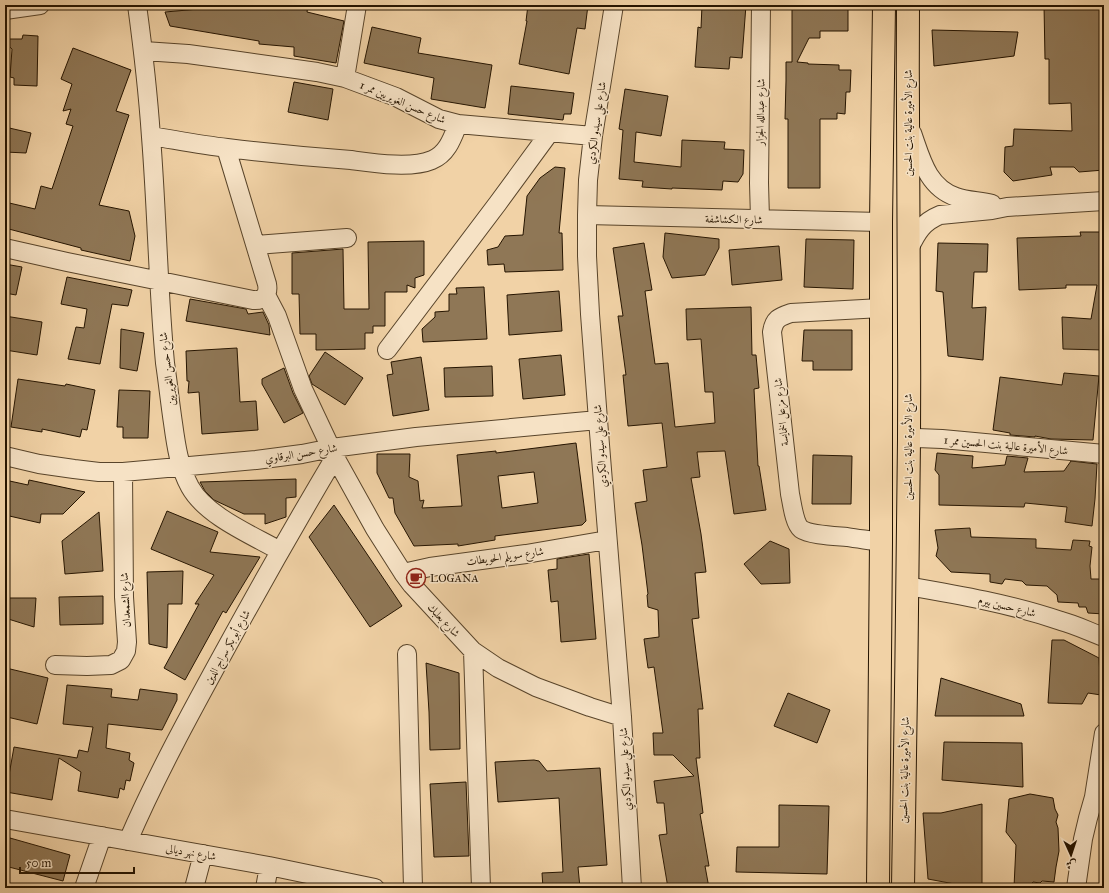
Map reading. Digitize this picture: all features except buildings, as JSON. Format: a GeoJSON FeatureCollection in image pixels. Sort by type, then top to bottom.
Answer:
{"type":"FeatureCollection","features":[{"type":"Feature","properties":{"kind":"main road"},"geometry":{"type":"LineString","coordinates":[[878,888],[881,542],[881,222],[884,5]]}},
{"type":"Feature","properties":{"kind":"main road","name":"شارع الأميرة عالية بنت الحسين"},"geometry":{"type":"LineString","coordinates":[[903,888],[909,445],[909,248],[907,121],[908,5]]}},
{"type":"Feature","properties":{"kind":"main road"},"geometry":{"type":"LineString","coordinates":[[880,449],[909,445]]}},
{"type":"Feature","properties":{"kind":"street"},"geometry":{"type":"LineString","coordinates":[[5,10],[40,5]]}},
{"type":"Feature","properties":{"kind":"street","name":"شارع حسن الغويريين"},"geometry":{"type":"LineString","coordinates":[[137,5],[144,51],[151,136],[161,318],[168,388],[181,467],[190,487],[198,498],[209,508],[222,519],[280,551]]}},
{"type":"Feature","properties":{"kind":"street"},"geometry":{"type":"LineString","coordinates":[[345,78],[357,5]]}},
{"type":"Feature","properties":{"kind":"street","name":"شارع علي سيدو الكردي"},"geometry":{"type":"LineString","coordinates":[[614,5],[593,136],[588,180],[587,256],[607,540],[622,717],[632,888]]}},
{"type":"Feature","properties":{"kind":"street","name":"شارع عبدالله الجزار"},"geometry":{"type":"LineString","coordinates":[[760,219],[759,154],[761,5]]}},
{"type":"Feature","properties":{"kind":"street","name":"شارع حسن الغويريين ممر 1"},"geometry":{"type":"LineString","coordinates":[[144,51],[188,54],[317,72],[345,78],[396,97],[439,118],[458,124],[593,136]]}},
{"type":"Feature","properties":{"kind":"street"},"geometry":{"type":"LineString","coordinates":[[907,121],[920,158],[935,184],[945,192],[956,197],[1007,207]]}},
{"type":"Feature","properties":{"kind":"street"},"geometry":{"type":"LineString","coordinates":[[151,136],[226,148],[385,164],[417,164],[432,161],[440,156],[451,142],[458,124]]}},
{"type":"Feature","properties":{"kind":"street"},"geometry":{"type":"LineString","coordinates":[[387,350],[550,132]]}},
{"type":"Feature","properties":{"kind":"street"},"geometry":{"type":"LineString","coordinates":[[5,248],[253,300],[263,298],[268,290],[256,245],[226,148]]}},
{"type":"Feature","properties":{"kind":"street"},"geometry":{"type":"LineString","coordinates":[[909,248],[916,234],[925,223],[940,215],[1007,207],[1104,201]]}},
{"type":"Feature","properties":{"kind":"street","name":"شارع الكشاشفة"},"geometry":{"type":"LineString","coordinates":[[587,215],[881,222]]}},
{"type":"Feature","properties":{"kind":"street"},"geometry":{"type":"LineString","coordinates":[[256,245],[347,238]]}},
{"type":"Feature","properties":{"kind":"street","name":"شارع بعلبك"},"geometry":{"type":"LineString","coordinates":[[266,295],[277,316],[303,389],[333,452],[375,529],[403,573],[417,590],[473,651],[498,668],[536,687],[622,717]]}},
{"type":"Feature","properties":{"kind":"street","name":"شارع مزعل الخمايسة"},"geometry":{"type":"LineString","coordinates":[[881,308],[791,313],[777,319],[773,324],[772,332],[790,494],[796,522],[801,529],[808,532],[881,542]]}},
{"type":"Feature","properties":{"kind":"street","name":"شارع حسن البرقاوي"},"geometry":{"type":"LineString","coordinates":[[5,456],[39,464],[74,469],[99,472],[123,472],[333,452],[424,436],[598,420]]}},
{"type":"Feature","properties":{"kind":"street","name":"شارع الأميرة عالية بنت الحسين ممر 1"},"geometry":{"type":"LineString","coordinates":[[909,445],[917,438],[942,439],[1104,454]]}},
{"type":"Feature","properties":{"kind":"street","name":"شارع أبو بكر سراج الدين"},"geometry":{"type":"LineString","coordinates":[[128,841],[144,804],[183,727],[333,452]]}},
{"type":"Feature","properties":{"kind":"street","name":"شارع الشمعدان"},"geometry":{"type":"LineString","coordinates":[[55,666],[111,665],[121,660],[126,651],[123,472]]}},
{"type":"Feature","properties":{"kind":"street","name":"شارع سويلم الحويطات"},"geometry":{"type":"LineString","coordinates":[[403,573],[430,567],[526,554],[607,540]]}},
{"type":"Feature","properties":{"kind":"street","name":"شارع حسين بيرم"},"geometry":{"type":"LineString","coordinates":[[907,586],[970,597],[1033,612],[1063,621],[1104,637]]}},
{"type":"Feature","properties":{"kind":"street"},"geometry":{"type":"LineString","coordinates":[[473,651],[481,888]]}},
{"type":"Feature","properties":{"kind":"street"},"geometry":{"type":"LineString","coordinates":[[407,654],[413,888]]}},
{"type":"Feature","properties":{"kind":"street"},"geometry":{"type":"LineString","coordinates":[[1076,888],[1083,839],[1088,818],[1099,797],[1104,732]]}},
{"type":"Feature","properties":{"kind":"street","name":"شارع نهر ديالى"},"geometry":{"type":"LineString","coordinates":[[5,819],[269,866],[376,888]]}},
{"type":"Feature","properties":{"kind":"street"},"geometry":{"type":"LineString","coordinates":[[84,888],[102,836]]}},
{"type":"Feature","properties":{"kind":"street"},"geometry":{"type":"LineString","coordinates":[[194,888],[203,854]]}},
{"type":"Feature","properties":{"kind":"street"},"geometry":{"type":"LineString","coordinates":[[264,888],[269,866]]}},
{"type":"Feature","properties":{"kind":"place","name":"LOGANA"},"geometry":{"type":"Point","coordinates":[416,578]}}]}
